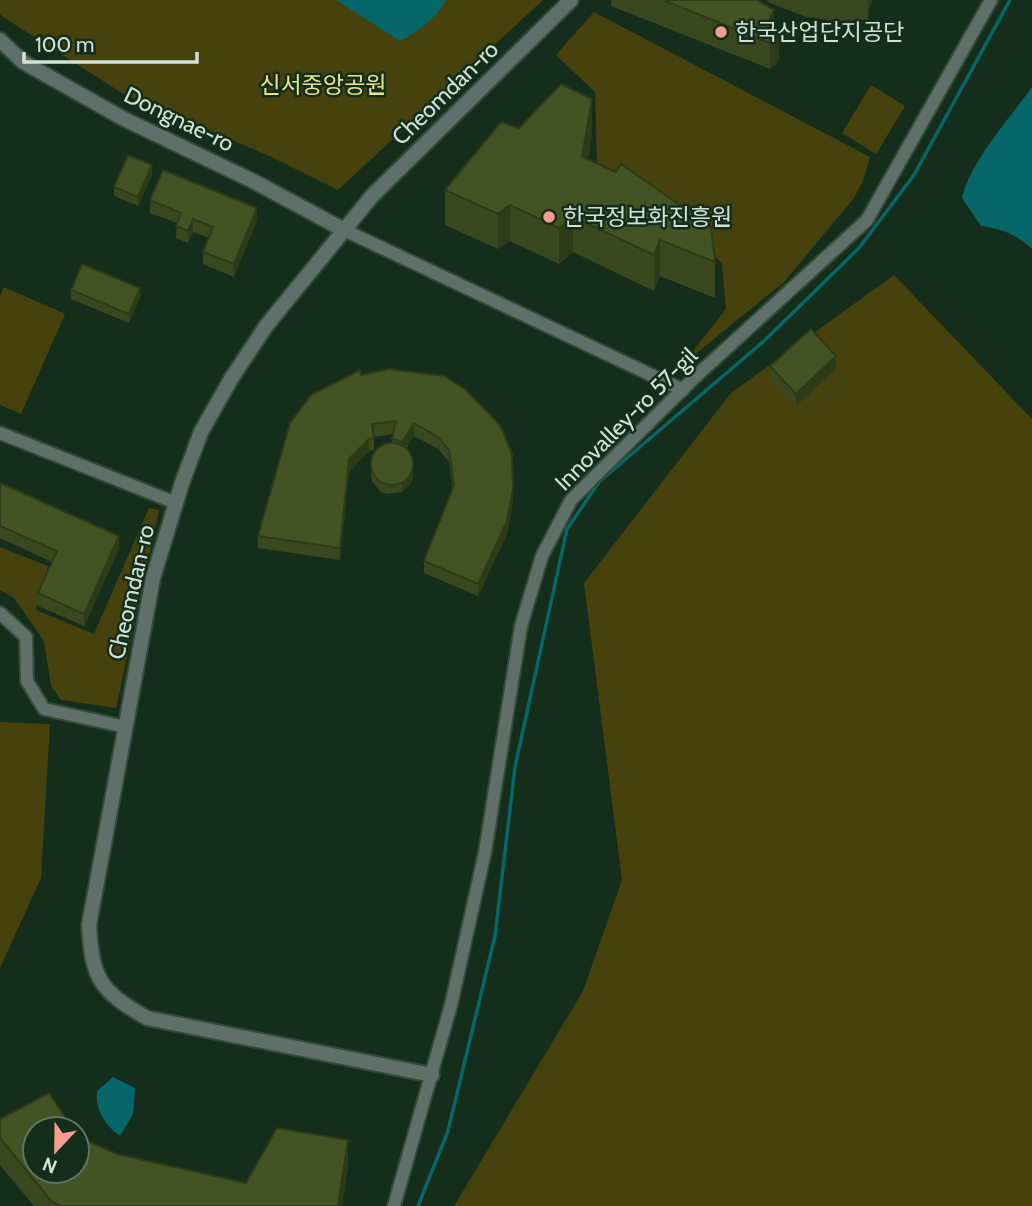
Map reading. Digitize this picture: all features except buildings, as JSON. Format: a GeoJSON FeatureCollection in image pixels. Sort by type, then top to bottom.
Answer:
{"type":"FeatureCollection","features":[{"type":"Feature","properties":{"kind":"street","name":"Cheomdan-ro"},"geometry":{"type":"LineString","coordinates":[[432,1075],[147,1018],[118,1001],[100,981],[91,954],[89,925],[153,578],[201,432],[231,379],[266,326],[372,196],[571,0]]}},
{"type":"Feature","properties":{"kind":"street","name":"Innovalley-ro 57-gil"},"geometry":{"type":"LineString","coordinates":[[394,1206],[452,1005],[485,852],[521,626],[542,556],[571,500],[683,390],[867,220],[991,0]]}},
{"type":"Feature","properties":{"kind":"street","name":"Dongnae-ro"},"geometry":{"type":"LineString","coordinates":[[0,40],[23,62],[124,119],[253,181],[344,230]]}},
{"type":"Feature","properties":{"kind":"street"},"geometry":{"type":"LineString","coordinates":[[344,230],[683,390]]}},
{"type":"Feature","properties":{"kind":"street"},"geometry":{"type":"LineString","coordinates":[[0,433],[176,503]]}},
{"type":"Feature","properties":{"kind":"street"},"geometry":{"type":"LineString","coordinates":[[0,613],[26,637],[27,681],[44,709],[126,727]]}},
{"type":"Feature","properties":{"kind":"green space","name":"신서중앙공원"},"geometry":{"type":"Polygon","coordinates":[[[0,0],[543,0],[338,190],[267,155],[122,93],[3,17],[0,14],[0,0]]]}},
{"type":"Feature","properties":{"kind":"green space"},"geometry":{"type":"Polygon","coordinates":[[[594,12],[870,157],[863,181],[854,198],[784,282],[682,365],[726,309],[722,264],[678,216],[597,167],[595,92],[556,55],[594,12]]]}},
{"type":"Feature","properties":{"kind":"green space"},"geometry":{"type":"Polygon","coordinates":[[[871,85],[905,106],[876,154],[842,133],[871,85]]]}},
{"type":"Feature","properties":{"kind":"green space"},"geometry":{"type":"Polygon","coordinates":[[[894,275],[1032,419],[1032,1206],[454,1206],[583,991],[622,880],[584,583],[731,393],[894,275]]]}},
{"type":"Feature","properties":{"kind":"green space"},"geometry":{"type":"Polygon","coordinates":[[[4,287],[65,314],[21,414],[0,405],[0,296],[4,287]]]}},
{"type":"Feature","properties":{"kind":"green space"},"geometry":{"type":"Polygon","coordinates":[[[149,508],[159,510],[116,708],[61,700],[51,686],[44,641],[14,598],[0,590],[0,547],[48,566],[36,610],[94,634],[149,508]]]}},
{"type":"Feature","properties":{"kind":"green space"},"geometry":{"type":"Polygon","coordinates":[[[0,722],[50,724],[41,878],[0,968],[0,722]]]}},
{"type":"Feature","properties":{"kind":"water"},"geometry":{"type":"Polygon","coordinates":[[[336,0],[446,0],[426,24],[400,41],[336,0]]]}},
{"type":"Feature","properties":{"kind":"water"},"geometry":{"type":"Polygon","coordinates":[[[1032,87],[1032,249],[1008,233],[981,226],[962,198],[966,184],[981,156],[1032,87]]]}},
{"type":"Feature","properties":{"kind":"water"},"geometry":{"type":"Polygon","coordinates":[[[113,1077],[135,1088],[133,1114],[120,1136],[102,1117],[97,1098],[97,1091],[113,1077]]]}},
{"type":"Feature","properties":{"kind":"waterway"},"geometry":{"type":"LineString","coordinates":[[418,1206],[448,1131],[495,936],[515,767],[567,529],[599,482],[764,341],[859,248],[914,175],[1010,0]]}},
{"type":"Feature","properties":{"kind":"place","name":"한국산업단지공단"},"geometry":{"type":"Point","coordinates":[721,32]}},
{"type":"Feature","properties":{"kind":"place","name":"한국정보화진흥원"},"geometry":{"type":"Point","coordinates":[549,217]}}]}
